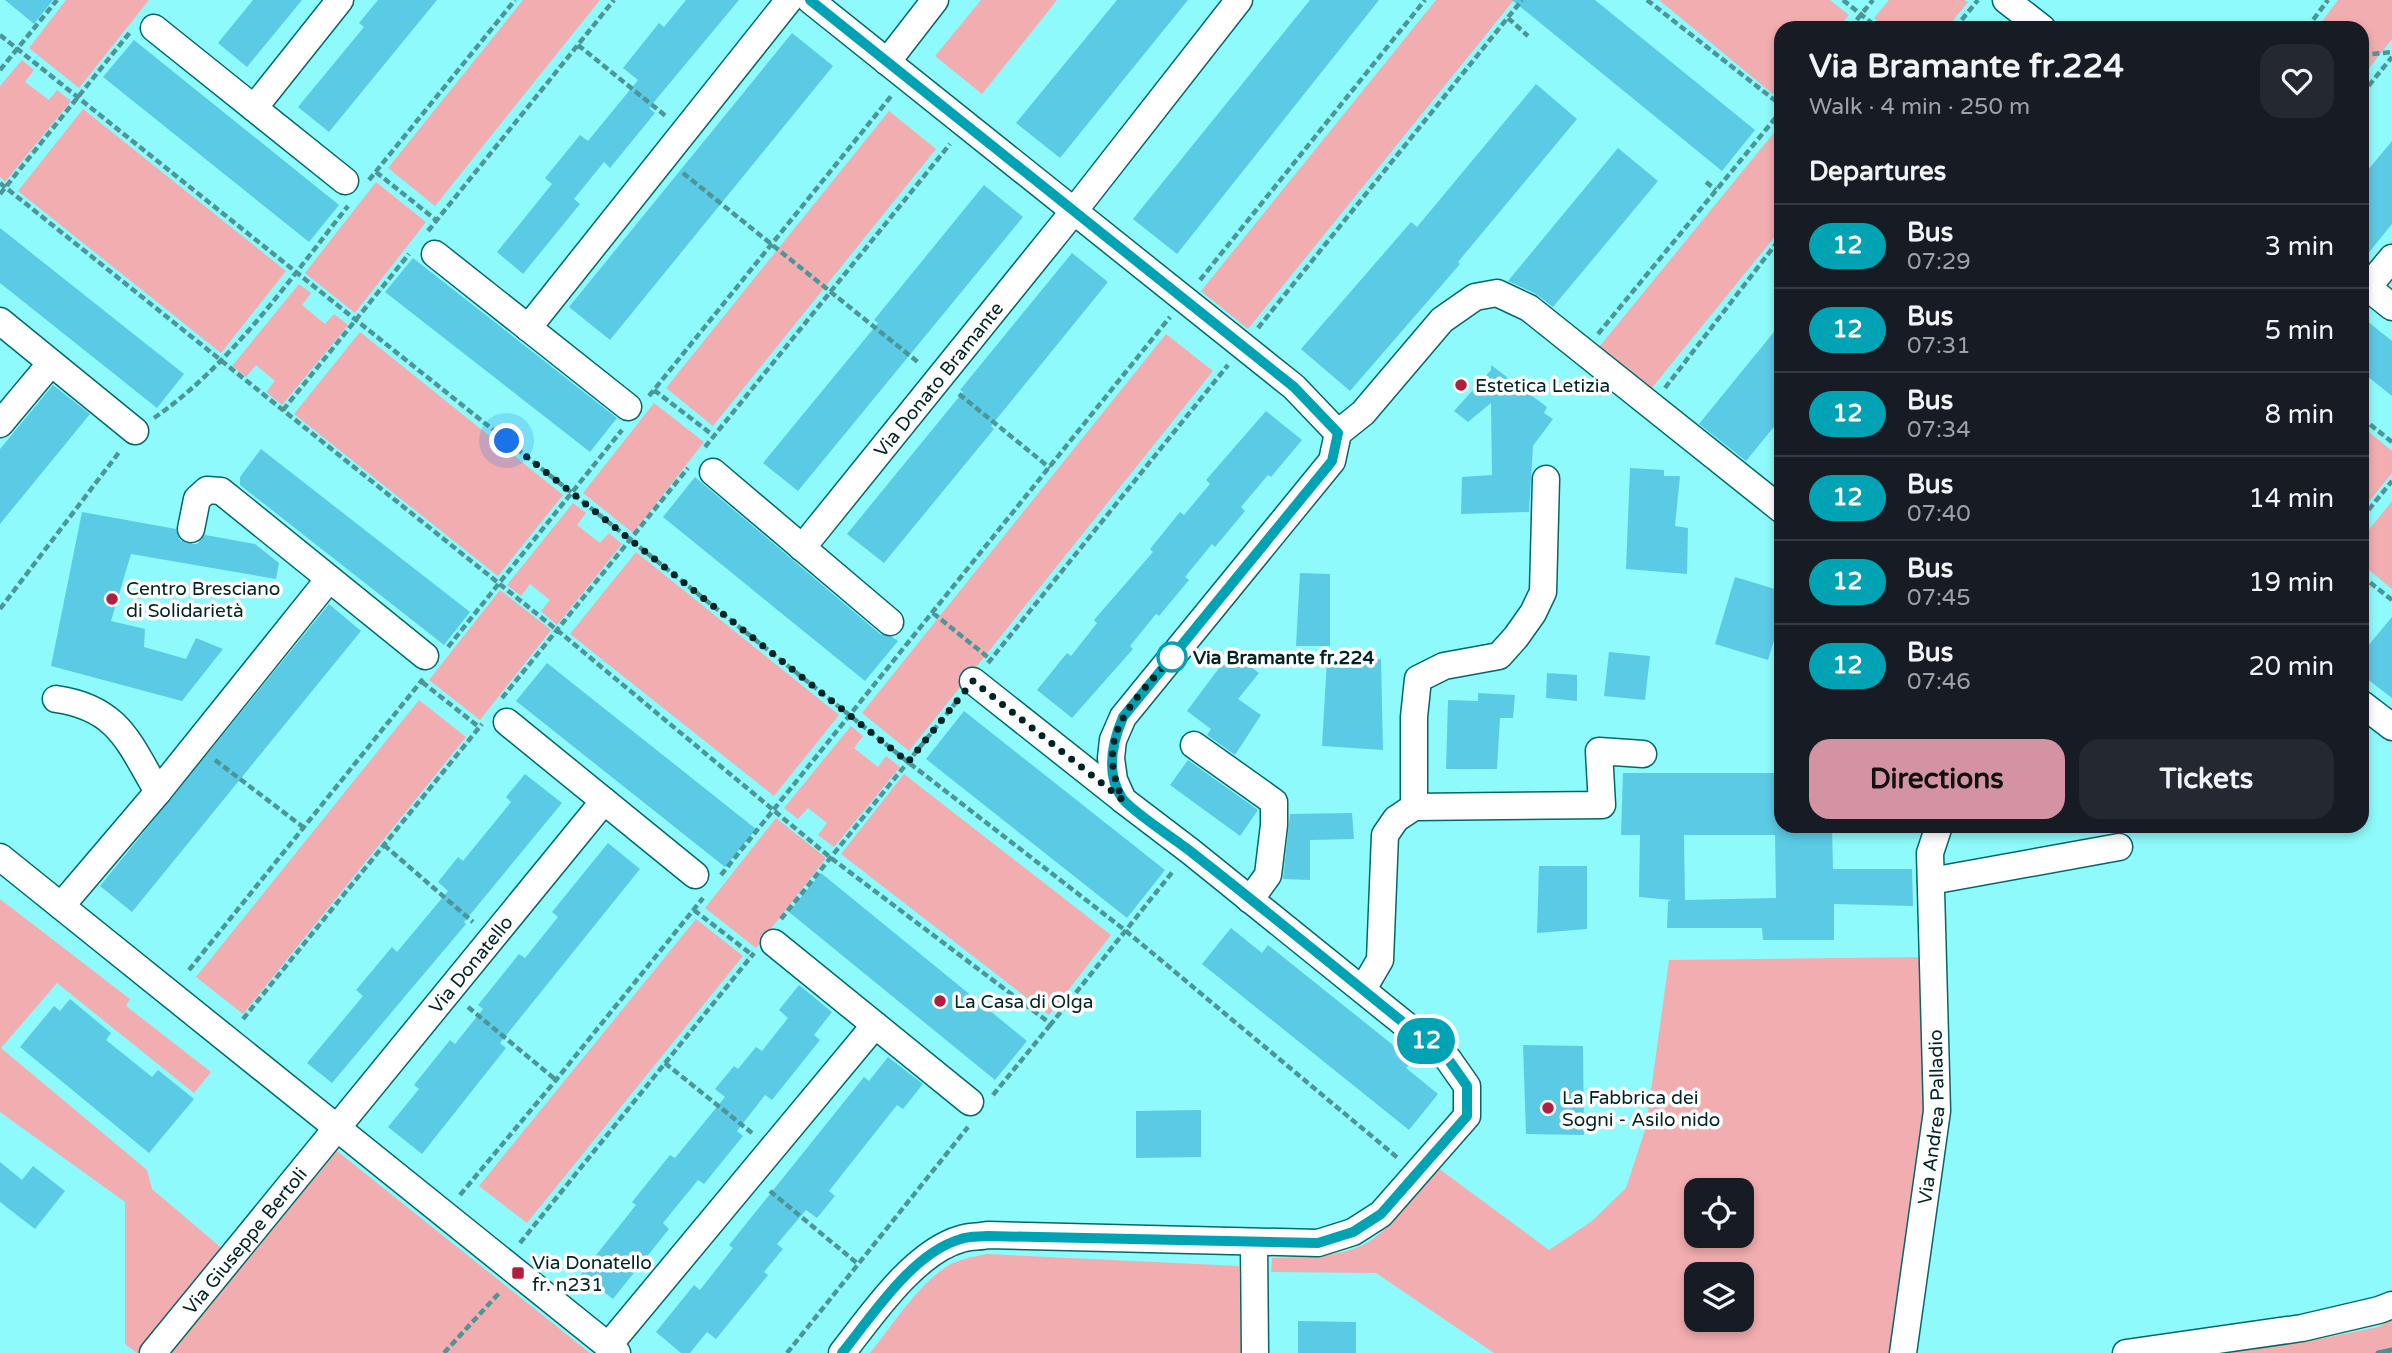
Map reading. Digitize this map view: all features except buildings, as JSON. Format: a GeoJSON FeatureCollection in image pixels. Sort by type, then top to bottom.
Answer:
{"type":"FeatureCollection","features":[{"type":"Feature","properties":{"kind":"street"},"geometry":{"type":"LineString","coordinates":[[254,108],[340,0]]}},
{"type":"Feature","properties":{"kind":"street"},"geometry":{"type":"LineString","coordinates":[[528,328],[789,0]]}},
{"type":"Feature","properties":{"kind":"street"},"geometry":{"type":"LineString","coordinates":[[810,0],[1294,387],[1338,433]]}},
{"type":"Feature","properties":{"kind":"street"},"geometry":{"type":"LineString","coordinates":[[896,70],[935,0]]}},
{"type":"Feature","properties":{"kind":"street","name":"Via Donato Bramante"},"geometry":{"type":"LineString","coordinates":[[802,548],[1240,0]]}},
{"type":"Feature","properties":{"kind":"street"},"geometry":{"type":"LineString","coordinates":[[2006,0],[2033,21]]}},
{"type":"Feature","properties":{"kind":"street"},"geometry":{"type":"LineString","coordinates":[[143,28],[254,108],[345,181]]}},
{"type":"Feature","properties":{"kind":"street"},"geometry":{"type":"LineString","coordinates":[[422,249],[528,328],[632,412]]}},
{"type":"Feature","properties":{"kind":"street"},"geometry":{"type":"LineString","coordinates":[[2369,281],[2392,258]]}},
{"type":"Feature","properties":{"kind":"street"},"geometry":{"type":"LineString","coordinates":[[2369,288],[2392,307]]}},
{"type":"Feature","properties":{"kind":"street"},"geometry":{"type":"LineString","coordinates":[[1123,800],[1114,780],[1111,758],[1113,740],[1123,717],[1332,461],[1338,433],[1363,413],[1442,320],[1475,297],[1497,293],[1530,308],[1774,504]]}},
{"type":"Feature","properties":{"kind":"street"},"geometry":{"type":"LineString","coordinates":[[0,321],[135,431]]}},
{"type":"Feature","properties":{"kind":"street"},"geometry":{"type":"LineString","coordinates":[[0,424],[51,363]]}},
{"type":"Feature","properties":{"kind":"street"},"geometry":{"type":"LineString","coordinates":[[703,461],[890,622]]}},
{"type":"Feature","properties":{"kind":"street"},"geometry":{"type":"LineString","coordinates":[[1414,807],[1414,717],[1418,679],[1444,666],[1499,656],[1533,613],[1543,592],[1546,480]]}},
{"type":"Feature","properties":{"kind":"street"},"geometry":{"type":"LineString","coordinates":[[191,529],[197,499],[206,490],[221,491],[329,579],[429,666]]}},
{"type":"Feature","properties":{"kind":"street"},"geometry":{"type":"LineString","coordinates":[[61,906],[158,792],[329,579]]}},
{"type":"Feature","properties":{"kind":"street"},"geometry":{"type":"LineString","coordinates":[[842,1353],[901,1279],[938,1250],[960,1239],[988,1236],[1318,1243],[1353,1232],[1381,1214],[1467,1116],[1467,1086],[1448,1059],[1190,850],[973,681]]}},
{"type":"Feature","properties":{"kind":"street"},"geometry":{"type":"LineString","coordinates":[[56,699],[78,702],[102,713],[120,729],[158,792]]}},
{"type":"Feature","properties":{"kind":"street"},"geometry":{"type":"LineString","coordinates":[[2369,709],[2392,727]]}},
{"type":"Feature","properties":{"kind":"street"},"geometry":{"type":"LineString","coordinates":[[498,713],[706,883]]}},
{"type":"Feature","properties":{"kind":"street"},"geometry":{"type":"LineString","coordinates":[[1194,745],[1274,802],[1268,875],[1250,900]]}},
{"type":"Feature","properties":{"kind":"street"},"geometry":{"type":"LineString","coordinates":[[1363,989],[1380,960],[1385,835],[1396,819],[1414,807],[1602,805],[1600,751],[1643,754]]}},
{"type":"Feature","properties":{"kind":"street","name":"Via Donatello"},"geometry":{"type":"LineString","coordinates":[[336,1128],[604,801]]}},
{"type":"Feature","properties":{"kind":"street","name":"Via Andrea Palladio"},"geometry":{"type":"LineString","coordinates":[[1903,1353],[1937,1111],[1930,852],[1937,833]]}},
{"type":"Feature","properties":{"kind":"street"},"geometry":{"type":"LineString","coordinates":[[1931,881],[2119,847]]}},
{"type":"Feature","properties":{"kind":"street"},"geometry":{"type":"LineString","coordinates":[[0,857],[612,1349],[751,1174],[875,1025]]}},
{"type":"Feature","properties":{"kind":"street"},"geometry":{"type":"LineString","coordinates":[[765,943],[875,1025],[977,1109]]}},
{"type":"Feature","properties":{"kind":"street","name":"Via Giuseppe Bertoli"},"geometry":{"type":"LineString","coordinates":[[153,1353],[336,1128]]}},
{"type":"Feature","properties":{"kind":"street"},"geometry":{"type":"LineString","coordinates":[[1254,1242],[1255,1353]]}},
{"type":"Feature","properties":{"kind":"street"},"geometry":{"type":"LineString","coordinates":[[2126,1353],[2302,1328],[2392,1305]]}},
{"type":"Feature","properties":{"kind":"path"},"geometry":{"type":"LineString","coordinates":[[0,71],[57,0]]}},
{"type":"Feature","properties":{"kind":"path"},"geometry":{"type":"LineString","coordinates":[[283,410],[356,320],[422,249],[436,220],[614,0]]}},
{"type":"Feature","properties":{"kind":"path"},"geometry":{"type":"LineString","coordinates":[[444,1214],[694,910],[706,883],[773,811],[1425,0]]}},
{"type":"Feature","properties":{"kind":"path"},"geometry":{"type":"LineString","coordinates":[[515,1249],[765,943],[990,659],[1522,0]]}},
{"type":"Feature","properties":{"kind":"path"},"geometry":{"type":"LineString","coordinates":[[1647,0],[1774,102]]}},
{"type":"Feature","properties":{"kind":"path"},"geometry":{"type":"LineString","coordinates":[[1843,0],[1869,21]]}},
{"type":"Feature","properties":{"kind":"path"},"geometry":{"type":"LineString","coordinates":[[1856,21],[1873,0]]}},
{"type":"Feature","properties":{"kind":"path"},"geometry":{"type":"LineString","coordinates":[[1961,21],[1978,0]]}},
{"type":"Feature","properties":{"kind":"path"},"geometry":{"type":"LineString","coordinates":[[2312,21],[2328,0]]}},
{"type":"Feature","properties":{"kind":"path"},"geometry":{"type":"LineString","coordinates":[[1508,18],[1528,36]]}},
{"type":"Feature","properties":{"kind":"path"},"geometry":{"type":"LineString","coordinates":[[0,194],[78,97],[143,28]]}},
{"type":"Feature","properties":{"kind":"path"},"geometry":{"type":"LineString","coordinates":[[0,35],[850,716],[1126,931],[1418,1174]]}},
{"type":"Feature","properties":{"kind":"path"},"geometry":{"type":"LineString","coordinates":[[578,45],[684,131]]}},
{"type":"Feature","properties":{"kind":"path"},"geometry":{"type":"LineString","coordinates":[[2369,55],[2392,55]]}},
{"type":"Feature","properties":{"kind":"path"},"geometry":{"type":"LineString","coordinates":[[2369,85],[2392,55]]}},
{"type":"Feature","properties":{"kind":"path"},"geometry":{"type":"LineString","coordinates":[[189,970],[429,666],[572,493],[632,412],[654,390],[772,244],[896,70]]}},
{"type":"Feature","properties":{"kind":"path"},"geometry":{"type":"LineString","coordinates":[[1583,351],[1774,118]]}},
{"type":"Feature","properties":{"kind":"path"},"geometry":{"type":"LineString","coordinates":[[227,1039],[479,727],[498,713],[557,630],[630,540],[703,461],[714,436],[965,125]]}},
{"type":"Feature","properties":{"kind":"path"},"geometry":{"type":"LineString","coordinates":[[663,158],[1050,468]]}},
{"type":"Feature","properties":{"kind":"path"},"geometry":{"type":"LineString","coordinates":[[376,172],[436,220]]}},
{"type":"Feature","properties":{"kind":"path"},"geometry":{"type":"LineString","coordinates":[[1706,182],[1716,190]]}},
{"type":"Feature","properties":{"kind":"path"},"geometry":{"type":"LineString","coordinates":[[0,183],[557,630],[831,858],[1051,1024]]}},
{"type":"Feature","properties":{"kind":"path"},"geometry":{"type":"LineString","coordinates":[[1651,406],[1774,246]]}},
{"type":"Feature","properties":{"kind":"path"},"geometry":{"type":"LineString","coordinates":[[0,609],[135,431],[171,406],[221,360]]}},
{"type":"Feature","properties":{"kind":"path"},"geometry":{"type":"LineString","coordinates":[[654,390],[714,436]]}},
{"type":"Feature","properties":{"kind":"path"},"geometry":{"type":"LineString","coordinates":[[2369,424],[2392,442]]}},
{"type":"Feature","properties":{"kind":"path"},"geometry":{"type":"LineString","coordinates":[[2369,509],[2392,481]]}},
{"type":"Feature","properties":{"kind":"path"},"geometry":{"type":"LineString","coordinates":[[2369,582],[2392,600]]}},
{"type":"Feature","properties":{"kind":"path"},"geometry":{"type":"LineString","coordinates":[[933,612],[990,659]]}},
{"type":"Feature","properties":{"kind":"path"},"geometry":{"type":"LineString","coordinates":[[429,666],[479,727]]}},
{"type":"Feature","properties":{"kind":"path"},"geometry":{"type":"LineString","coordinates":[[196,745],[303,827]]}},
{"type":"Feature","properties":{"kind":"path"},"geometry":{"type":"LineString","coordinates":[[384,845],[491,937]]}},
{"type":"Feature","properties":{"kind":"path"},"geometry":{"type":"LineString","coordinates":[[787,1353],[859,1264],[977,1109],[1051,1024],[1190,850]]}},
{"type":"Feature","properties":{"kind":"path"},"geometry":{"type":"LineString","coordinates":[[694,910],[765,943]]}},
{"type":"Feature","properties":{"kind":"path"},"geometry":{"type":"LineString","coordinates":[[448,991],[556,1080]]}},
{"type":"Feature","properties":{"kind":"path"},"geometry":{"type":"LineString","coordinates":[[665,1063],[772,1149]]}},
{"type":"Feature","properties":{"kind":"path"},"geometry":{"type":"LineString","coordinates":[[751,1174],[859,1264]]}},
{"type":"Feature","properties":{"kind":"path"},"geometry":{"type":"LineString","coordinates":[[495,1286],[511,1298]]}},
{"type":"Feature","properties":{"kind":"path"},"geometry":{"type":"LineString","coordinates":[[444,1353],[501,1291]]}},
{"type":"Feature","properties":{"kind":"shaded area"},"geometry":{"type":"Polygon","coordinates":[[[66,0],[149,0],[79,88],[29,48],[66,0]]]}},
{"type":"Feature","properties":{"kind":"shaded area"},"geometry":{"type":"Polygon","coordinates":[[[523,0],[600,0],[435,206],[388,168],[523,0]]]}},
{"type":"Feature","properties":{"kind":"shaded area"},"geometry":{"type":"Polygon","coordinates":[[[981,0],[1057,0],[982,94],[935,56],[981,0]]]}},
{"type":"Feature","properties":{"kind":"shaded area"},"geometry":{"type":"Polygon","coordinates":[[[1436,0],[1514,0],[1248,329],[1201,291],[1436,0]]]}},
{"type":"Feature","properties":{"kind":"shaded area"},"geometry":{"type":"Polygon","coordinates":[[[1659,0],[1830,0],[1849,15],[1844,21],[1774,21],[1774,95],[1659,0]]]}},
{"type":"Feature","properties":{"kind":"shaded area"},"geometry":{"type":"Polygon","coordinates":[[[1889,0],[1968,2],[1953,21],[1878,21],[1874,18],[1889,0]]]}},
{"type":"Feature","properties":{"kind":"shaded area"},"geometry":{"type":"Polygon","coordinates":[[[2338,0],[2392,0],[2392,39],[2369,68],[2369,21],[2322,21],[2338,0]]]}},
{"type":"Feature","properties":{"kind":"shaded area"},"geometry":{"type":"Polygon","coordinates":[[[22,60],[34,70],[25,82],[49,100],[57,90],[71,101],[5,182],[0,177],[0,86],[22,60]]]}},
{"type":"Feature","properties":{"kind":"shaded area"},"geometry":{"type":"Polygon","coordinates":[[[83,109],[286,271],[221,353],[18,191],[83,109]]]}},
{"type":"Feature","properties":{"kind":"shaded area"},"geometry":{"type":"Polygon","coordinates":[[[889,111],[936,149],[713,426],[666,388],[889,111]]]}},
{"type":"Feature","properties":{"kind":"shaded area"},"geometry":{"type":"Polygon","coordinates":[[[1774,133],[1774,238],[1651,389],[1599,347],[1774,133]]]}},
{"type":"Feature","properties":{"kind":"shaded area"},"geometry":{"type":"Polygon","coordinates":[[[376,182],[426,222],[355,313],[305,273],[376,182]]]}},
{"type":"Feature","properties":{"kind":"shaded area"},"geometry":{"type":"Polygon","coordinates":[[[299,284],[311,293],[302,305],[325,324],[334,314],[348,325],[282,405],[266,392],[275,381],[256,365],[246,377],[232,366],[299,284]]]}},
{"type":"Feature","properties":{"kind":"shaded area"},"geometry":{"type":"Polygon","coordinates":[[[360,332],[563,495],[498,576],[294,414],[360,332]]]}},
{"type":"Feature","properties":{"kind":"shaded area"},"geometry":{"type":"Polygon","coordinates":[[[1166,334],[1213,371],[909,751],[862,713],[1166,334]]]}},
{"type":"Feature","properties":{"kind":"shaded area"},"geometry":{"type":"Polygon","coordinates":[[[654,403],[704,442],[633,533],[583,493],[654,403]]]}},
{"type":"Feature","properties":{"kind":"shaded area"},"geometry":{"type":"Polygon","coordinates":[[[2369,432],[2392,451],[2392,473],[2369,502],[2369,432]]]}},
{"type":"Feature","properties":{"kind":"shaded area"},"geometry":{"type":"Polygon","coordinates":[[[2392,501],[2392,589],[2369,570],[2369,530],[2392,501]]]}},
{"type":"Feature","properties":{"kind":"shaded area"},"geometry":{"type":"Polygon","coordinates":[[[573,503],[586,513],[577,525],[600,543],[609,533],[622,544],[557,625],[541,611],[550,600],[530,584],[521,596],[507,585],[573,503]]]}},
{"type":"Feature","properties":{"kind":"shaded area"},"geometry":{"type":"Polygon","coordinates":[[[636,552],[839,715],[774,796],[570,634],[636,552]]]}},
{"type":"Feature","properties":{"kind":"shaded area"},"geometry":{"type":"Polygon","coordinates":[[[500,590],[551,630],[480,720],[429,680],[500,590]]]}},
{"type":"Feature","properties":{"kind":"shaded area"},"geometry":{"type":"Polygon","coordinates":[[[419,700],[466,737],[243,1014],[196,977],[419,700]]]}},
{"type":"Feature","properties":{"kind":"shaded area"},"geometry":{"type":"Polygon","coordinates":[[[851,726],[863,736],[854,748],[878,767],[886,756],[900,767],[834,847],[818,835],[827,823],[808,808],[798,819],[784,808],[851,726]]]}},
{"type":"Feature","properties":{"kind":"shaded area"},"geometry":{"type":"Polygon","coordinates":[[[904,774],[1111,935],[1049,1015],[841,854],[904,774]]]}},
{"type":"Feature","properties":{"kind":"shaded area"},"geometry":{"type":"Polygon","coordinates":[[[776,818],[826,858],[756,948],[705,908],[776,818]]]}},
{"type":"Feature","properties":{"kind":"shaded area"},"geometry":{"type":"Polygon","coordinates":[[[0,899],[130,999],[126,1006],[211,1072],[194,1093],[57,983],[1,1048],[147,1170],[152,1189],[225,1251],[141,1353],[125,1344],[125,1202],[0,1112],[0,899]]]}},
{"type":"Feature","properties":{"kind":"shaded area"},"geometry":{"type":"Polygon","coordinates":[[[696,919],[743,956],[527,1223],[479,1186],[696,919]]]}},
{"type":"Feature","properties":{"kind":"shaded area"},"geometry":{"type":"Polygon","coordinates":[[[1924,957],[1932,1110],[1902,1353],[1494,1353],[1376,1273],[1271,1272],[1272,1258],[1318,1256],[1363,1245],[1392,1221],[1438,1168],[1549,1250],[1592,1221],[1626,1188],[1646,1127],[1669,960],[1924,957]]]}},
{"type":"Feature","properties":{"kind":"shaded area"},"geometry":{"type":"Polygon","coordinates":[[[337,1151],[590,1353],[169,1353],[337,1151]]]}},
{"type":"Feature","properties":{"kind":"shaded area"},"geometry":{"type":"Polygon","coordinates":[[[987,1254],[1239,1266],[1241,1353],[870,1353],[915,1295],[935,1275],[956,1262],[987,1254]]]}},
{"type":"Feature","properties":{"kind":"shaded area"},"geometry":{"type":"Polygon","coordinates":[[[2392,1320],[2392,1353],[2228,1353],[2314,1340],[2378,1327],[2392,1320]]]}},
{"type":"Feature","properties":{"kind":"railway"},"geometry":{"type":"LineString","coordinates":[[2378,1353],[2392,1350]]}},
{"type":"Feature","properties":{"kind":"bus line","name":"12"},"geometry":{"type":"LineString","coordinates":[[810,0],[1294,387],[1338,433],[1332,461],[1123,717],[1113,740],[1111,758],[1114,780],[1123,800],[1190,850],[1448,1059],[1467,1086],[1467,1116],[1381,1214],[1353,1232],[1318,1243],[988,1236],[960,1239],[938,1250],[901,1279],[842,1353]]}},
{"type":"Feature","properties":{"kind":"place","name":"Estetica Letizia"},"geometry":{"type":"Point","coordinates":[1461,385]}},
{"type":"Feature","properties":{"kind":"place","name":"Centro Bresciano di Solidarietà"},"geometry":{"type":"Point","coordinates":[112,599]}},
{"type":"Feature","properties":{"kind":"place","name":"Via Bramante fr.224"},"geometry":{"type":"Point","coordinates":[1172,657]}},
{"type":"Feature","properties":{"kind":"place","name":"La Casa di Olga"},"geometry":{"type":"Point","coordinates":[940,1001]}},
{"type":"Feature","properties":{"kind":"place","name":"La Fabbrica dei Sogni - Asilo nido"},"geometry":{"type":"Point","coordinates":[1548,1108]}},
{"type":"Feature","properties":{"kind":"place","name":"Via Donatello fr. n231"},"geometry":{"type":"Point","coordinates":[518,1273]}},
{"type":"Feature","properties":{"kind":"route"},"geometry":{"type":"LineString","coordinates":[[507,441],[908,762],[973,681],[1123,800],[1114,780],[1111,758],[1113,740],[1123,717],[1175,653],[1172,657]]}}]}
